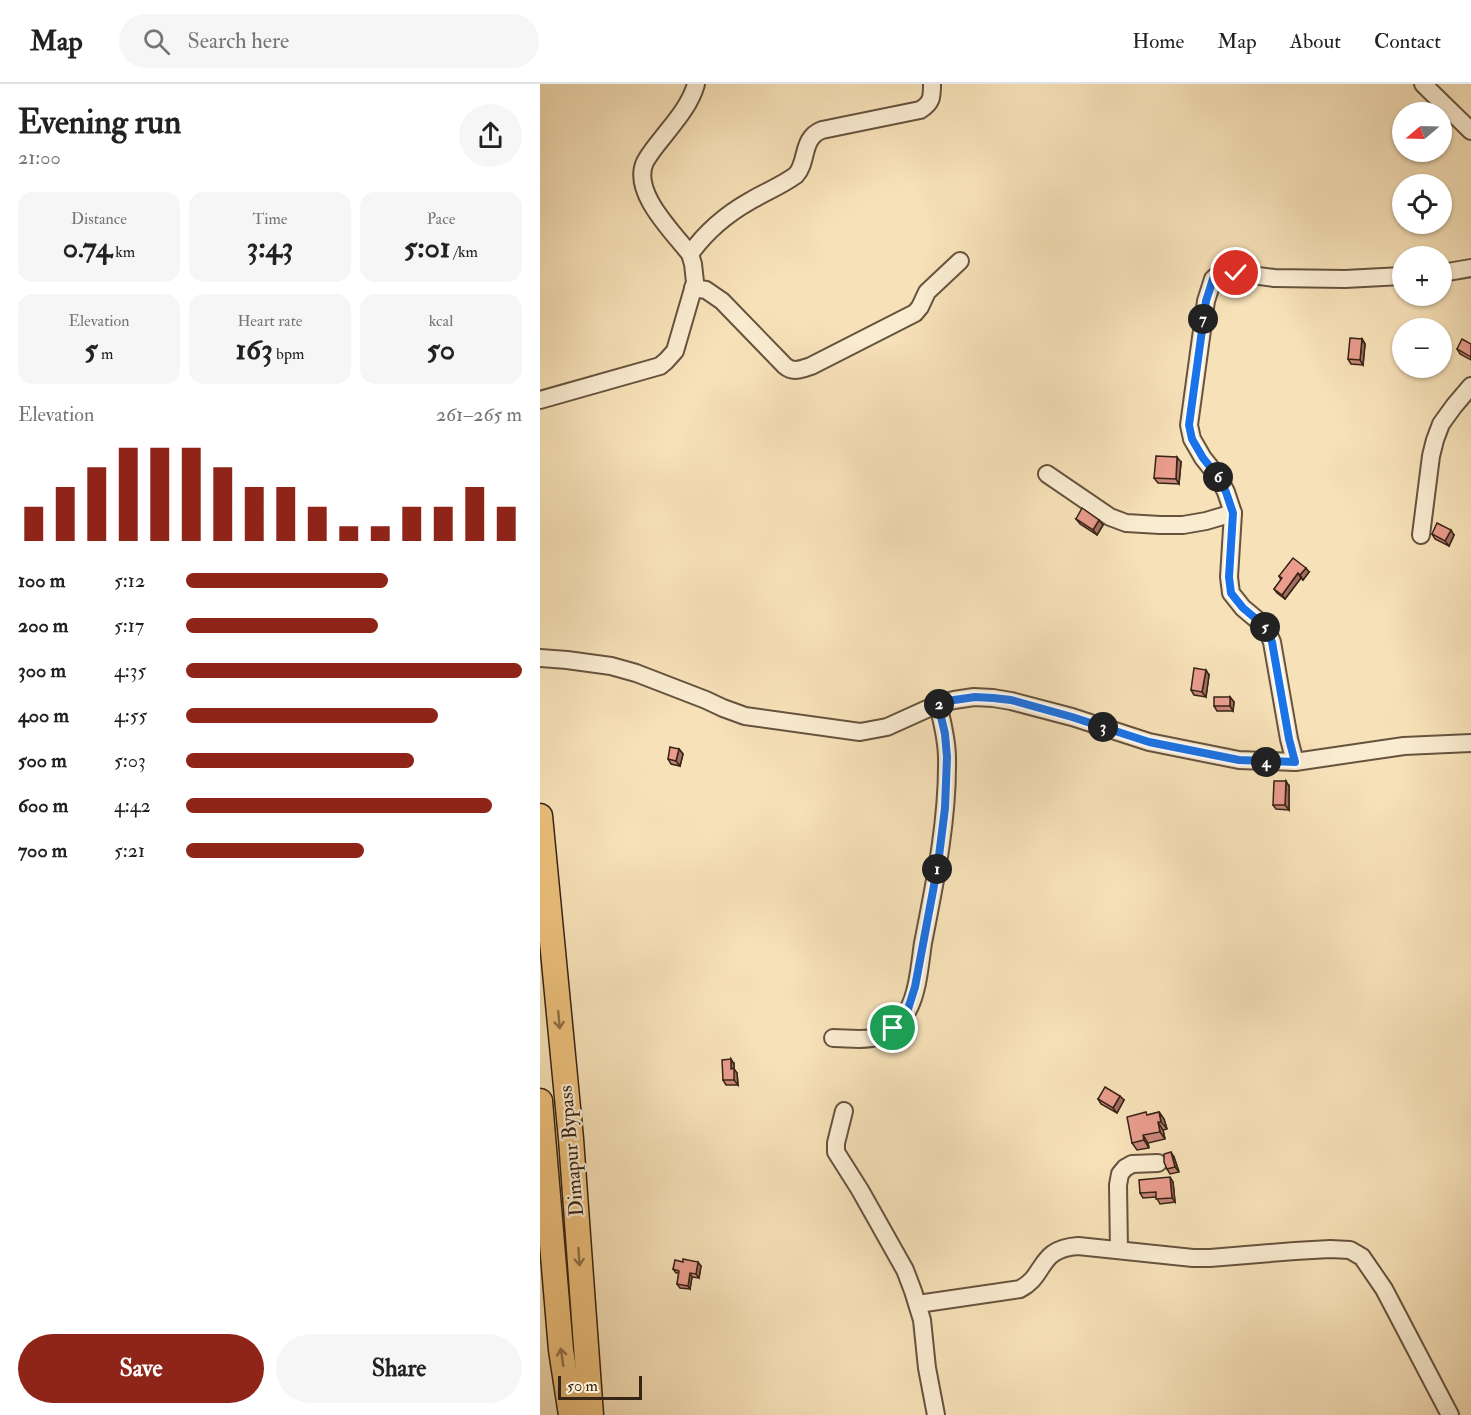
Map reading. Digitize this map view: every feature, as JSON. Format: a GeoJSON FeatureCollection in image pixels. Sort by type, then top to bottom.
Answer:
{"type":"FeatureCollection","features":[{"type":"Feature","properties":{"kind":"highway","name":"Dimapur Bypass"},"geometry":{"type":"LineString","coordinates":[[540,816],[571,1139],[591,1415]]}},
{"type":"Feature","properties":{"kind":"highway","name":"Dimapur Bypass"},"geometry":{"type":"LineString","coordinates":[[540,1101],[561,1350],[571,1415]]}},
{"type":"Feature","properties":{"kind":"street"},"geometry":{"type":"LineString","coordinates":[[540,400],[660,366],[675,351],[695,282],[694,272],[690,254],[651,202],[643,185],[642,175],[646,161],[680,116],[696,84]]}},
{"type":"Feature","properties":{"kind":"street"},"geometry":{"type":"LineString","coordinates":[[690,254],[710,231],[737,209],[796,176],[803,164],[804,151],[815,133],[920,110],[927,106],[931,97],[932,84]]}},
{"type":"Feature","properties":{"kind":"street"},"geometry":{"type":"LineString","coordinates":[[1423,84],[1471,131]]}},
{"type":"Feature","properties":{"kind":"street"},"geometry":{"type":"LineString","coordinates":[[693,288],[706,290],[722,301],[784,366],[796,370],[811,366],[915,312],[927,292],[960,261]]}},
{"type":"Feature","properties":{"kind":"street"},"geometry":{"type":"LineString","coordinates":[[1452,271],[1471,268]]}},
{"type":"Feature","properties":{"kind":"street"},"geometry":{"type":"LineString","coordinates":[[1295,762],[1272,642],[1267,630],[1243,608],[1230,590],[1233,513],[1219,478],[1192,439],[1189,425],[1206,301],[1213,279],[1222,271],[1274,278],[1345,279],[1392,277]]}},
{"type":"Feature","properties":{"kind":"street"},"geometry":{"type":"LineString","coordinates":[[1421,535],[1435,440],[1454,406],[1471,386]]}},
{"type":"Feature","properties":{"kind":"street"},"geometry":{"type":"LineString","coordinates":[[1047,474],[1116,521],[1183,525],[1233,513]]}},
{"type":"Feature","properties":{"kind":"street"},"geometry":{"type":"LineString","coordinates":[[540,658],[589,662],[619,668],[746,716],[860,732],[887,727],[938,704],[975,697],[1011,700],[1149,742],[1239,760],[1295,762],[1404,746],[1471,743]]}},
{"type":"Feature","properties":{"kind":"street"},"geometry":{"type":"LineString","coordinates":[[833,1038],[873,1039],[884,1035],[893,1028],[908,1009],[915,987],[938,864],[945,808],[947,757],[945,734],[938,704]]}},
{"type":"Feature","properties":{"kind":"street"},"geometry":{"type":"LineString","coordinates":[[844,1111],[836,1152],[860,1190],[904,1270],[918,1304],[936,1415]]}},
{"type":"Feature","properties":{"kind":"street"},"geometry":{"type":"LineString","coordinates":[[1119,1251],[1118,1185],[1120,1174],[1132,1164],[1158,1163]]}},
{"type":"Feature","properties":{"kind":"street"},"geometry":{"type":"LineString","coordinates":[[918,1304],[1020,1289],[1027,1286],[1049,1255],[1069,1247],[1193,1258],[1330,1249],[1350,1250],[1362,1257],[1384,1289],[1450,1415]]}},
{"type":"Feature","properties":{"kind":"building"},"geometry":{"type":"Polygon","coordinates":[[[1350,338],[1362,339],[1360,360],[1348,359],[1350,338]]]}},
{"type":"Feature","properties":{"kind":"building"},"geometry":{"type":"Polygon","coordinates":[[[1462,339],[1471,344],[1471,357],[1457,349],[1462,339]]]}},
{"type":"Feature","properties":{"kind":"building"},"geometry":{"type":"Polygon","coordinates":[[[1156,456],[1177,457],[1176,479],[1154,478],[1156,456]]]}},
{"type":"Feature","properties":{"kind":"building"},"geometry":{"type":"Polygon","coordinates":[[[1082,508],[1099,520],[1093,530],[1076,519],[1082,508]]]}},
{"type":"Feature","properties":{"kind":"building"},"geometry":{"type":"Polygon","coordinates":[[[1437,523],[1451,530],[1445,541],[1432,534],[1437,523]]]}},
{"type":"Feature","properties":{"kind":"building"},"geometry":{"type":"Polygon","coordinates":[[[1293,558],[1306,568],[1300,575],[1298,573],[1282,595],[1274,589],[1282,578],[1279,576],[1293,558]]]}},
{"type":"Feature","properties":{"kind":"building"},"geometry":{"type":"Polygon","coordinates":[[[1194,668],[1206,670],[1202,692],[1191,690],[1194,668]]]}},
{"type":"Feature","properties":{"kind":"building"},"geometry":{"type":"Polygon","coordinates":[[[1214,697],[1230,697],[1230,706],[1214,706],[1214,697]]]}},
{"type":"Feature","properties":{"kind":"building"},"geometry":{"type":"Polygon","coordinates":[[[670,747],[679,749],[676,761],[668,759],[670,747]]]}},
{"type":"Feature","properties":{"kind":"building"},"geometry":{"type":"Polygon","coordinates":[[[1274,781],[1286,781],[1285,805],[1273,805],[1274,781]]]}},
{"type":"Feature","properties":{"kind":"building"},"geometry":{"type":"Polygon","coordinates":[[[731,1059],[734,1080],[723,1080],[722,1060],[731,1059]]]}},
{"type":"Feature","properties":{"kind":"building"},"geometry":{"type":"Polygon","coordinates":[[[1105,1087],[1120,1096],[1113,1108],[1098,1099],[1105,1087]]]}},
{"type":"Feature","properties":{"kind":"building"},"geometry":{"type":"Polygon","coordinates":[[[1146,1112],[1147,1115],[1159,1112],[1160,1132],[1143,1135],[1144,1140],[1132,1143],[1127,1117],[1146,1112]]]}},
{"type":"Feature","properties":{"kind":"building"},"geometry":{"type":"Polygon","coordinates":[[[1171,1152],[1175,1167],[1167,1169],[1164,1154],[1171,1152]]]}},
{"type":"Feature","properties":{"kind":"building"},"geometry":{"type":"Polygon","coordinates":[[[1170,1177],[1172,1198],[1156,1199],[1156,1192],[1140,1193],[1139,1180],[1170,1177]]]}},
{"type":"Feature","properties":{"kind":"building"},"geometry":{"type":"Polygon","coordinates":[[[683,1259],[698,1262],[696,1274],[690,1273],[688,1286],[677,1284],[679,1271],[673,1269],[675,1260],[683,1262],[683,1259]]]}},
{"type":"Feature","properties":{"kind":"route"},"geometry":{"type":"LineString","coordinates":[[893,1028],[908,1009],[915,987],[938,864],[945,808],[947,757],[945,734],[938,704],[975,697],[1011,700],[1149,742],[1239,760],[1295,762],[1283,710],[1272,642],[1267,630],[1243,608],[1230,590],[1233,513],[1219,478],[1192,439],[1189,425],[1206,301],[1213,279],[1222,271],[1236,273]]}}]}
